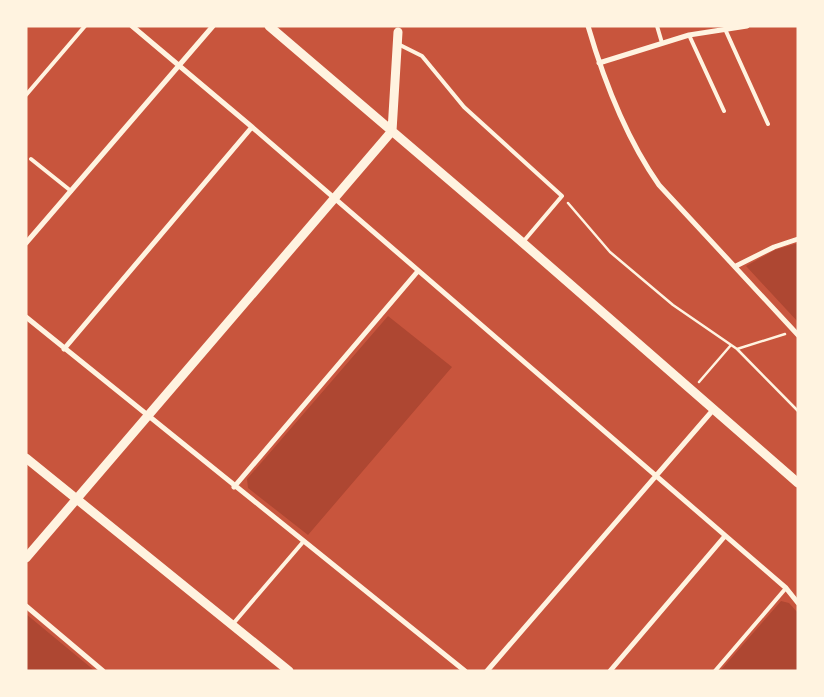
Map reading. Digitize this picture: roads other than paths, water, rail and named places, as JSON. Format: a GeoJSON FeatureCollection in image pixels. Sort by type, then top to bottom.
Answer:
{"type":"FeatureCollection","features":[{"type":"Feature","properties":{"kind":"street"},"geometry":{"type":"LineString","coordinates":[[132,26],[252,127],[786,588],[798,603]]}},
{"type":"Feature","properties":{"kind":"street"},"geometry":{"type":"LineString","coordinates":[[26,243],[213,26]]}},
{"type":"Feature","properties":{"kind":"street"},"geometry":{"type":"LineString","coordinates":[[269,26],[523,243],[798,483]]}},
{"type":"Feature","properties":{"kind":"street"},"geometry":{"type":"LineString","coordinates":[[588,26],[599,63],[647,168],[659,185],[798,335]]}},
{"type":"Feature","properties":{"kind":"street"},"geometry":{"type":"LineString","coordinates":[[599,63],[689,34],[747,26]]}},
{"type":"Feature","properties":{"kind":"street"},"geometry":{"type":"LineString","coordinates":[[26,558],[392,131],[398,29]]}},
{"type":"Feature","properties":{"kind":"street"},"geometry":{"type":"LineString","coordinates":[[64,348],[252,127]]}},
{"type":"Feature","properties":{"kind":"street"},"geometry":{"type":"LineString","coordinates":[[736,266],[774,247],[798,239]]}},
{"type":"Feature","properties":{"kind":"street"},"geometry":{"type":"LineString","coordinates":[[234,486],[418,271]]}},
{"type":"Feature","properties":{"kind":"street"},"geometry":{"type":"LineString","coordinates":[[26,317],[147,417],[465,671]]}},
{"type":"Feature","properties":{"kind":"street"},"geometry":{"type":"LineString","coordinates":[[487,671],[713,410]]}},
{"type":"Feature","properties":{"kind":"street"},"geometry":{"type":"LineString","coordinates":[[26,458],[289,671]]}},
{"type":"Feature","properties":{"kind":"street"},"geometry":{"type":"LineString","coordinates":[[610,671],[725,536]]}},
{"type":"Feature","properties":{"kind":"street"},"geometry":{"type":"LineString","coordinates":[[26,606],[103,671]]}},
{"type":"Feature","properties":{"kind":"lane"},"geometry":{"type":"LineString","coordinates":[[26,95],[85,26]]}},
{"type":"Feature","properties":{"kind":"lane"},"geometry":{"type":"LineString","coordinates":[[657,26],[662,43]]}},
{"type":"Feature","properties":{"kind":"lane"},"geometry":{"type":"LineString","coordinates":[[725,29],[768,124]]}},
{"type":"Feature","properties":{"kind":"lane"},"geometry":{"type":"LineString","coordinates":[[689,34],[724,111]]}},
{"type":"Feature","properties":{"kind":"lane"},"geometry":{"type":"LineString","coordinates":[[398,44],[422,56],[464,107],[562,196],[523,243]]}},
{"type":"Feature","properties":{"kind":"lane"},"geometry":{"type":"LineString","coordinates":[[32,158],[71,192]]}},
{"type":"Feature","properties":{"kind":"lane"},"geometry":{"type":"LineString","coordinates":[[232,625],[303,542]]}},
{"type":"Feature","properties":{"kind":"lane"},"geometry":{"type":"LineString","coordinates":[[715,671],[786,588]]}}]}
